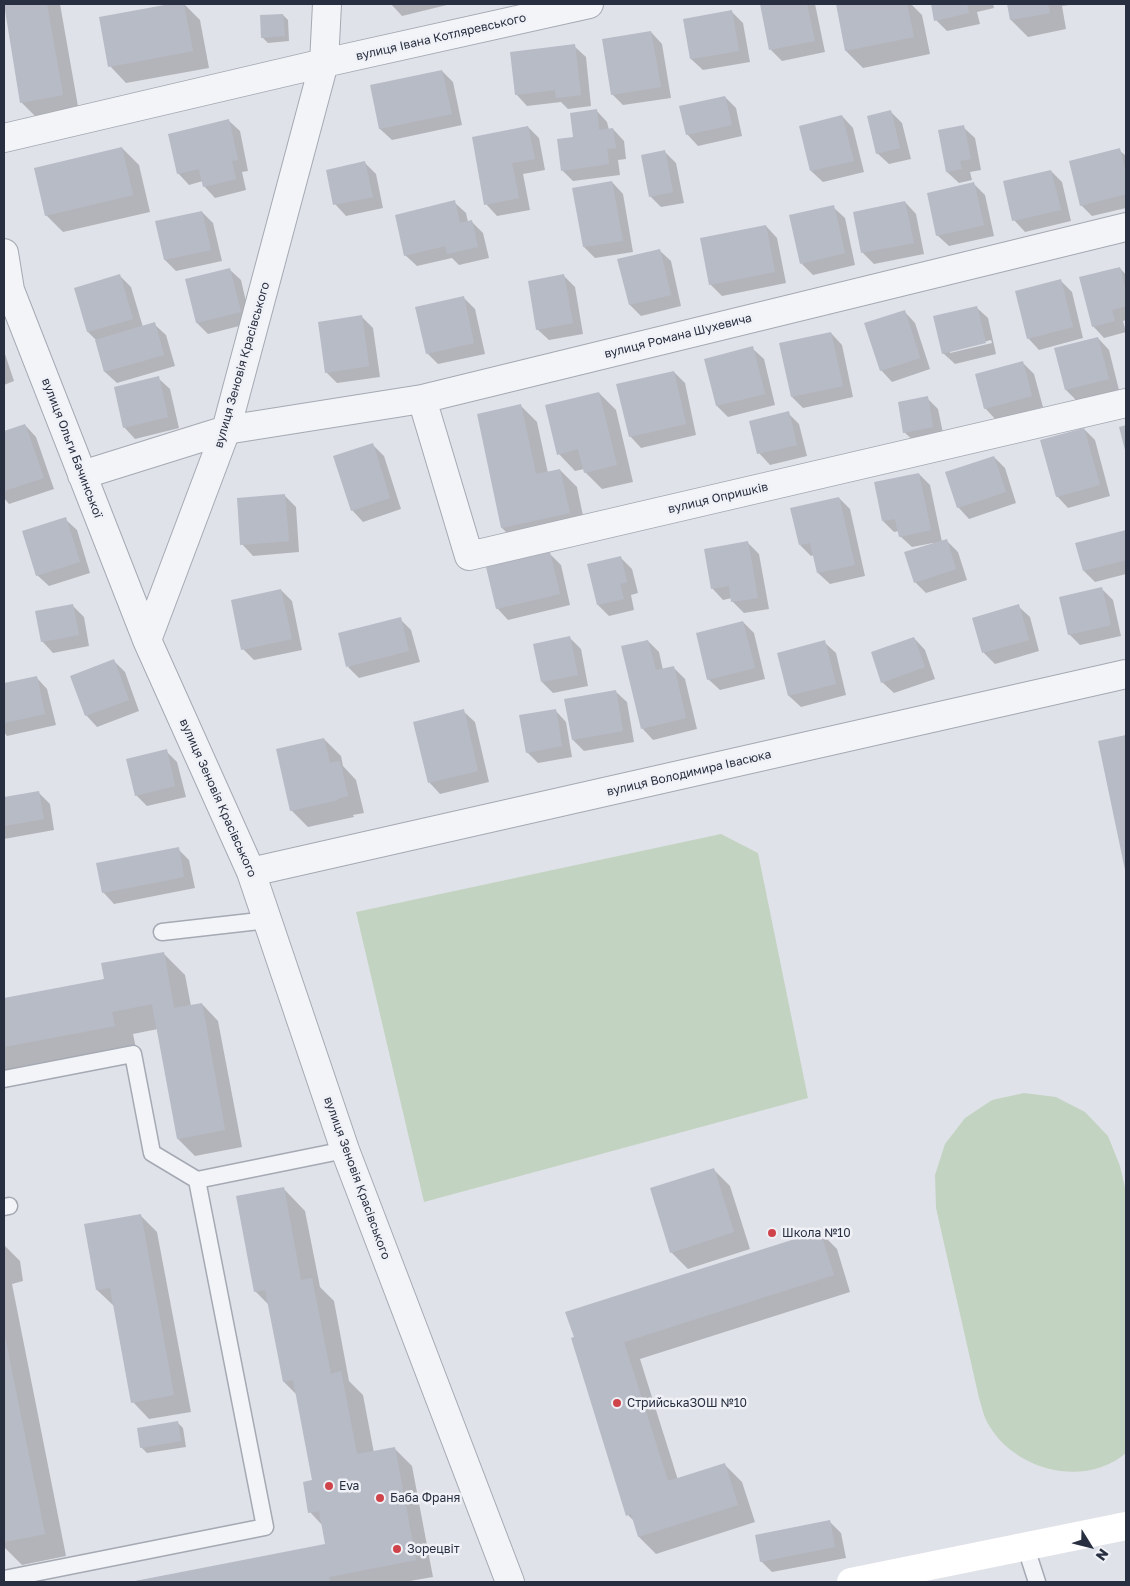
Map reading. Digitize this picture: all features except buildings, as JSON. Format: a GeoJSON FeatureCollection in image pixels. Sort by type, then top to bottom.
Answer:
{"type":"FeatureCollection","features":[{"type":"Feature","properties":{"kind":"street","name":"вулиця Зеновія Красівського"},"geometry":{"type":"LineString","coordinates":[[327,4],[324,63],[226,430],[147,640],[251,872],[345,1150],[510,1582]]}},
{"type":"Feature","properties":{"kind":"street","name":"вулиця Івана Котляревського"},"geometry":{"type":"LineString","coordinates":[[4,138],[324,63],[589,4]]}},
{"type":"Feature","properties":{"kind":"street","name":"вулиця Романа Шухевича"},"geometry":{"type":"LineString","coordinates":[[82,475],[226,430],[422,399],[1126,227]]}},
{"type":"Feature","properties":{"kind":"street","name":"вулиця Ольги Бачинської"},"geometry":{"type":"LineString","coordinates":[[4,254],[10,290],[147,640]]}},
{"type":"Feature","properties":{"kind":"street","name":"вулиця Опришків"},"geometry":{"type":"LineString","coordinates":[[422,399],[469,556],[1126,403]]}},
{"type":"Feature","properties":{"kind":"street","name":"вулиця Володимира Івасюка"},"geometry":{"type":"LineString","coordinates":[[251,872],[1126,674]]}},
{"type":"Feature","properties":{"kind":"street"},"geometry":{"type":"LineString","coordinates":[[850,1582],[1026,1548],[1126,1526]]}},
{"type":"Feature","properties":{"kind":"lane"},"geometry":{"type":"LineString","coordinates":[[162,932],[268,920]]}},
{"type":"Feature","properties":{"kind":"lane"},"geometry":{"type":"LineString","coordinates":[[4,1079],[133,1054],[152,1154],[197,1180],[345,1150]]}},
{"type":"Feature","properties":{"kind":"lane"},"geometry":{"type":"LineString","coordinates":[[4,1579],[265,1527],[197,1180]]}},
{"type":"Feature","properties":{"kind":"lane"},"geometry":{"type":"LineString","coordinates":[[1026,1548],[1037,1582]]}},
{"type":"Feature","properties":{"kind":"green space"},"geometry":{"type":"Polygon","coordinates":[[[721,834],[758,853],[808,1098],[424,1202],[356,912],[721,834]]]}},
{"type":"Feature","properties":{"kind":"green space"},"geometry":{"type":"Polygon","coordinates":[[[1024,1093],[1056,1097],[1085,1112],[1108,1136],[1120,1166],[1126,1192],[1126,1453],[1109,1464],[1091,1470],[1072,1472],[1053,1470],[1034,1464],[1017,1455],[1002,1442],[988,1424],[979,1398],[936,1208],[935,1175],[945,1144],[965,1118],[992,1100],[1024,1093]]]}},
{"type":"Feature","properties":{"kind":"place","name":"Школа №10"},"geometry":{"type":"Point","coordinates":[772,1233]}},
{"type":"Feature","properties":{"kind":"place","name":"СтрийськаЗОШ №10"},"geometry":{"type":"Point","coordinates":[617,1403]}},
{"type":"Feature","properties":{"kind":"place","name":"Eva"},"geometry":{"type":"Point","coordinates":[329,1486]}},
{"type":"Feature","properties":{"kind":"place","name":"Баба Франя"},"geometry":{"type":"Point","coordinates":[380,1498]}},
{"type":"Feature","properties":{"kind":"place","name":"Зорецвіт"},"geometry":{"type":"Point","coordinates":[397,1549]}}]}
